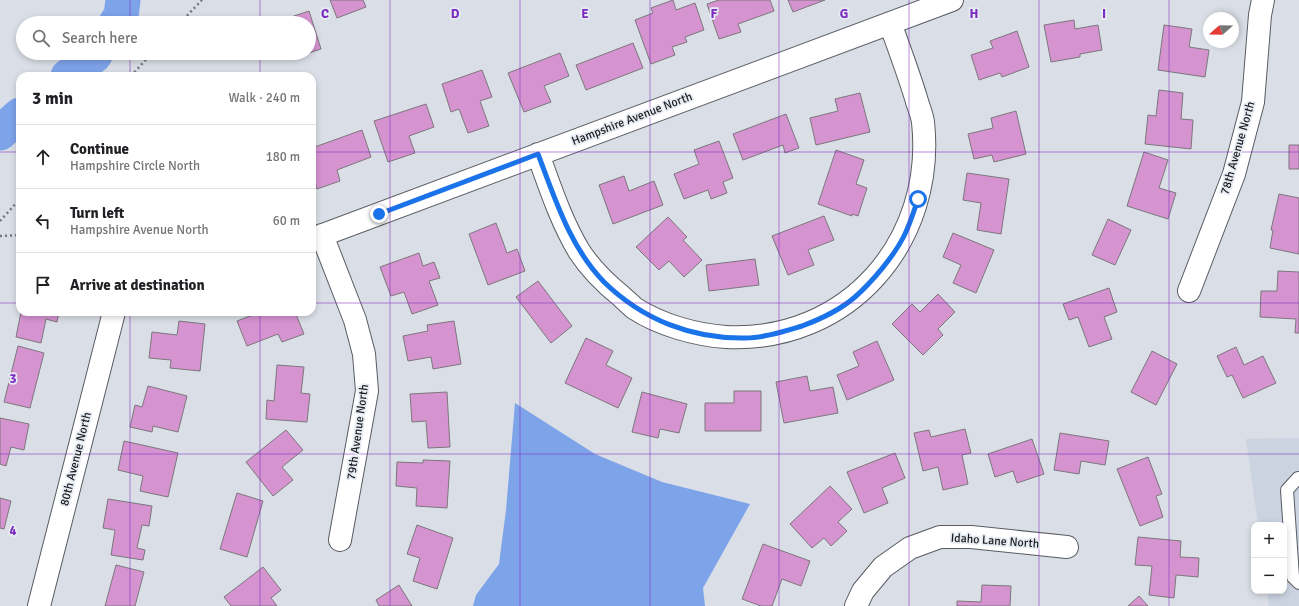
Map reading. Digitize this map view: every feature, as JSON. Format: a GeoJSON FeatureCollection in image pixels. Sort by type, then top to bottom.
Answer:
{"type":"FeatureCollection","features":[{"type":"Feature","properties":{"kind":"street","name":"Hampshire Avenue North"},"geometry":{"type":"LineString","coordinates":[[317,237],[952,0]]}},
{"type":"Feature","properties":{"kind":"street","name":"78th Avenue North"},"geometry":{"type":"LineString","coordinates":[[1189,291],[1234,174],[1253,102],[1260,15],[1263,0]]}},
{"type":"Feature","properties":{"kind":"street"},"geometry":{"type":"LineString","coordinates":[[538,154],[562,217],[580,251],[604,282],[635,308],[669,326],[707,336],[747,338],[786,332],[822,318],[855,297],[883,268],[904,236],[918,199],[924,160],[923,121],[890,23]]}},
{"type":"Feature","properties":{"kind":"street","name":"79th Avenue North"},"geometry":{"type":"LineString","coordinates":[[317,237],[355,320],[364,354],[366,391],[340,540]]}},
{"type":"Feature","properties":{"kind":"street","name":"80th Avenue North"},"geometry":{"type":"LineString","coordinates":[[39,606],[113,316]]}},
{"type":"Feature","properties":{"kind":"street","name":"Idaho Lane North"},"geometry":{"type":"LineString","coordinates":[[856,606],[863,591],[883,567],[910,548],[940,537],[971,537],[1067,547]]}},
{"type":"Feature","properties":{"kind":"lane"},"geometry":{"type":"LineString","coordinates":[[1299,479],[1298,478],[1288,490],[1292,577],[1299,583]]}},
{"type":"Feature","properties":{"kind":"path"},"geometry":{"type":"LineString","coordinates":[[187,16],[202,0]]}},
{"type":"Feature","properties":{"kind":"path"},"geometry":{"type":"LineString","coordinates":[[135,72],[146,60]]}},
{"type":"Feature","properties":{"kind":"path"},"geometry":{"type":"LineString","coordinates":[[0,221],[16,203]]}},
{"type":"Feature","properties":{"kind":"path"},"geometry":{"type":"LineString","coordinates":[[0,236],[16,236]]}},
{"type":"Feature","properties":{"kind":"shaded area"},"geometry":{"type":"Polygon","coordinates":[[[1299,438],[1299,606],[1269,606],[1267,594],[1287,594],[1287,522],[1258,522],[1246,439],[1299,438]]]}},
{"type":"Feature","properties":{"kind":"water"},"geometry":{"type":"Polygon","coordinates":[[[515,403],[595,454],[662,482],[750,504],[703,588],[705,606],[473,606],[476,595],[499,564],[506,510],[515,403]]]}},
{"type":"Feature","properties":{"kind":"building"},"geometry":{"type":"Polygon","coordinates":[[[330,0],[363,0],[366,7],[337,18],[330,0]]]}},
{"type":"Feature","properties":{"kind":"building"},"geometry":{"type":"Polygon","coordinates":[[[673,0],[676,10],[695,3],[704,30],[685,37],[687,42],[672,47],[675,55],[651,64],[635,20],[653,13],[651,8],[673,0]]]}},
{"type":"Feature","properties":{"kind":"building"},"geometry":{"type":"Polygon","coordinates":[[[719,0],[770,0],[774,11],[738,24],[741,32],[719,39],[707,4],[719,0]]]}},
{"type":"Feature","properties":{"kind":"building"},"geometry":{"type":"Polygon","coordinates":[[[788,0],[825,0],[793,12],[788,0]]]}},
{"type":"Feature","properties":{"kind":"building"},"geometry":{"type":"Polygon","coordinates":[[[309,11],[311,16],[294,16],[309,11]]]}},
{"type":"Feature","properties":{"kind":"building"},"geometry":{"type":"Polygon","coordinates":[[[1074,20],[1075,29],[1098,25],[1102,50],[1080,54],[1080,57],[1051,62],[1044,25],[1074,20]]]}},
{"type":"Feature","properties":{"kind":"building"},"geometry":{"type":"Polygon","coordinates":[[[1164,25],[1192,29],[1189,47],[1209,50],[1205,77],[1158,70],[1164,25]]]}},
{"type":"Feature","properties":{"kind":"building"},"geometry":{"type":"Polygon","coordinates":[[[1017,31],[1029,67],[1002,77],[1000,73],[979,80],[971,55],[993,48],[990,41],[1017,31]]]}},
{"type":"Feature","properties":{"kind":"building"},"geometry":{"type":"Polygon","coordinates":[[[316,33],[321,49],[316,51],[316,33]]]}},
{"type":"Feature","properties":{"kind":"building"},"geometry":{"type":"Polygon","coordinates":[[[633,43],[643,68],[586,90],[576,65],[633,43]]]}},
{"type":"Feature","properties":{"kind":"building"},"geometry":{"type":"Polygon","coordinates":[[[560,53],[569,76],[544,86],[551,102],[524,112],[508,73],[560,53]]]}},
{"type":"Feature","properties":{"kind":"building"},"geometry":{"type":"Polygon","coordinates":[[[482,70],[492,97],[480,101],[489,126],[468,133],[459,109],[451,112],[442,84],[482,70]]]}},
{"type":"Feature","properties":{"kind":"building"},"geometry":{"type":"Polygon","coordinates":[[[1159,90],[1183,93],[1181,119],[1193,120],[1191,149],[1145,144],[1148,115],[1156,116],[1159,90]]]}},
{"type":"Feature","properties":{"kind":"building"},"geometry":{"type":"Polygon","coordinates":[[[860,93],[870,132],[816,145],[810,118],[838,111],[835,99],[860,93]]]}},
{"type":"Feature","properties":{"kind":"building"},"geometry":{"type":"Polygon","coordinates":[[[426,104],[434,127],[409,136],[415,153],[388,162],[374,121],[426,104]]]}},
{"type":"Feature","properties":{"kind":"building"},"geometry":{"type":"Polygon","coordinates":[[[1016,111],[1026,154],[994,162],[992,155],[974,159],[968,134],[993,128],[991,118],[1016,111]]]}},
{"type":"Feature","properties":{"kind":"building"},"geometry":{"type":"Polygon","coordinates":[[[786,114],[799,148],[785,153],[783,145],[743,160],[733,134],[786,114]]]}},
{"type":"Feature","properties":{"kind":"building"},"geometry":{"type":"Polygon","coordinates":[[[362,130],[371,157],[337,170],[340,181],[317,189],[316,147],[362,130]]]}},
{"type":"Feature","properties":{"kind":"building"},"geometry":{"type":"Polygon","coordinates":[[[719,141],[733,178],[723,182],[727,193],[711,199],[708,190],[684,199],[674,174],[699,164],[694,150],[719,141]]]}},
{"type":"Feature","properties":{"kind":"building"},"geometry":{"type":"Polygon","coordinates":[[[1289,145],[1299,145],[1299,169],[1289,169],[1289,145]]]}},
{"type":"Feature","properties":{"kind":"building"},"geometry":{"type":"Polygon","coordinates":[[[836,150],[864,160],[856,184],[867,188],[858,216],[852,214],[852,216],[818,204],[836,150]]]}},
{"type":"Feature","properties":{"kind":"building"},"geometry":{"type":"Polygon","coordinates":[[[1144,152],[1168,160],[1159,188],[1176,193],[1168,219],[1127,206],[1144,152]]]}},
{"type":"Feature","properties":{"kind":"building"},"geometry":{"type":"Polygon","coordinates":[[[967,173],[1009,179],[1001,234],[977,230],[981,203],[963,200],[967,173]]]}},
{"type":"Feature","properties":{"kind":"building"},"geometry":{"type":"Polygon","coordinates":[[[624,176],[629,191],[654,181],[663,205],[613,224],[599,185],[624,176]]]}},
{"type":"Feature","properties":{"kind":"building"},"geometry":{"type":"Polygon","coordinates":[[[1279,194],[1299,198],[1299,254],[1270,248],[1273,230],[1271,230],[1279,194]]]}},
{"type":"Feature","properties":{"kind":"building"},"geometry":{"type":"Polygon","coordinates":[[[824,216],[834,240],[808,250],[814,265],[788,275],[772,236],[824,216]]]}},
{"type":"Feature","properties":{"kind":"building"},"geometry":{"type":"Polygon","coordinates":[[[668,217],[687,237],[683,240],[702,260],[684,277],[669,261],[659,270],[636,247],[668,217]]]}},
{"type":"Feature","properties":{"kind":"building"},"geometry":{"type":"Polygon","coordinates":[[[1108,219],[1131,230],[1115,265],[1092,255],[1108,219]]]}},
{"type":"Feature","properties":{"kind":"building"},"geometry":{"type":"Polygon","coordinates":[[[496,223],[507,253],[517,249],[525,271],[488,285],[469,234],[496,223]]]}},
{"type":"Feature","properties":{"kind":"building"},"geometry":{"type":"Polygon","coordinates":[[[953,233],[994,250],[976,293],[953,283],[961,265],[943,257],[953,233]]]}},
{"type":"Feature","properties":{"kind":"building"},"geometry":{"type":"Polygon","coordinates":[[[419,253],[423,266],[434,262],[440,278],[429,281],[438,305],[412,314],[404,292],[391,296],[380,267],[419,253]]]}},
{"type":"Feature","properties":{"kind":"building"},"geometry":{"type":"Polygon","coordinates":[[[755,259],[759,285],[709,291],[706,265],[755,259]]]}},
{"type":"Feature","properties":{"kind":"building"},"geometry":{"type":"Polygon","coordinates":[[[1278,271],[1299,272],[1299,333],[1295,333],[1296,319],[1260,317],[1261,291],[1277,291],[1278,271]]]}},
{"type":"Feature","properties":{"kind":"building"},"geometry":{"type":"Polygon","coordinates":[[[538,281],[572,326],[551,343],[516,297],[538,281]]]}},
{"type":"Feature","properties":{"kind":"building"},"geometry":{"type":"Polygon","coordinates":[[[1109,288],[1117,312],[1104,317],[1112,339],[1089,347],[1078,317],[1069,320],[1063,304],[1109,288]]]}},
{"type":"Feature","properties":{"kind":"building"},"geometry":{"type":"Polygon","coordinates":[[[938,294],[955,312],[938,329],[943,335],[923,355],[892,324],[912,304],[920,312],[938,294]]]}},
{"type":"Feature","properties":{"kind":"building"},"geometry":{"type":"Polygon","coordinates":[[[20,316],[58,316],[57,322],[46,319],[41,343],[16,337],[20,316]]]}},
{"type":"Feature","properties":{"kind":"building"},"geometry":{"type":"Polygon","coordinates":[[[250,316],[297,316],[304,334],[282,342],[278,334],[247,346],[237,321],[250,316]]]}},
{"type":"Feature","properties":{"kind":"building"},"geometry":{"type":"Polygon","coordinates":[[[179,321],[205,324],[200,371],[170,368],[171,360],[149,358],[152,332],[177,335],[179,321]]]}},
{"type":"Feature","properties":{"kind":"building"},"geometry":{"type":"Polygon","coordinates":[[[454,321],[461,364],[433,369],[431,357],[408,361],[403,336],[428,331],[427,325],[454,321]]]}},
{"type":"Feature","properties":{"kind":"building"},"geometry":{"type":"Polygon","coordinates":[[[586,338],[613,351],[606,365],[632,378],[618,408],[565,383],[586,338]]]}},
{"type":"Feature","properties":{"kind":"building"},"geometry":{"type":"Polygon","coordinates":[[[877,341],[894,380],[847,400],[837,375],[859,366],[853,352],[877,341]]]}},
{"type":"Feature","properties":{"kind":"building"},"geometry":{"type":"Polygon","coordinates":[[[18,346],[44,353],[30,408],[4,402],[18,346]]]}},
{"type":"Feature","properties":{"kind":"building"},"geometry":{"type":"Polygon","coordinates":[[[1236,347],[1244,365],[1263,356],[1276,383],[1243,398],[1232,375],[1227,377],[1217,356],[1236,347]]]}},
{"type":"Feature","properties":{"kind":"building"},"geometry":{"type":"Polygon","coordinates":[[[1152,351],[1177,364],[1156,405],[1131,392],[1152,351]]]}},
{"type":"Feature","properties":{"kind":"building"},"geometry":{"type":"Polygon","coordinates":[[[277,365],[304,367],[301,393],[310,394],[307,422],[266,419],[267,400],[274,401],[277,365]]]}},
{"type":"Feature","properties":{"kind":"building"},"geometry":{"type":"Polygon","coordinates":[[[807,376],[810,391],[833,387],[838,413],[784,423],[776,382],[807,376]]]}},
{"type":"Feature","properties":{"kind":"building"},"geometry":{"type":"Polygon","coordinates":[[[148,386],[187,396],[178,432],[153,426],[152,432],[130,427],[135,405],[142,407],[148,386]]]}},
{"type":"Feature","properties":{"kind":"building"},"geometry":{"type":"Polygon","coordinates":[[[734,391],[761,391],[761,431],[705,431],[705,403],[734,403],[734,391]]]}},
{"type":"Feature","properties":{"kind":"building"},"geometry":{"type":"Polygon","coordinates":[[[447,392],[450,447],[428,448],[426,421],[412,422],[410,394],[447,392]]]}},
{"type":"Feature","properties":{"kind":"building"},"geometry":{"type":"Polygon","coordinates":[[[642,392],[687,404],[679,433],[660,429],[658,438],[632,432],[642,392]]]}},
{"type":"Feature","properties":{"kind":"building"},"geometry":{"type":"Polygon","coordinates":[[[0,418],[29,424],[24,450],[11,447],[6,466],[0,464],[0,418]]]}},
{"type":"Feature","properties":{"kind":"building"},"geometry":{"type":"Polygon","coordinates":[[[965,429],[971,453],[962,455],[968,484],[943,490],[938,467],[923,471],[914,433],[929,430],[931,437],[965,429]]]}},
{"type":"Feature","properties":{"kind":"building"},"geometry":{"type":"Polygon","coordinates":[[[286,430],[303,450],[282,467],[293,480],[273,496],[246,462],[286,430]]]}},
{"type":"Feature","properties":{"kind":"building"},"geometry":{"type":"Polygon","coordinates":[[[1060,433],[1109,441],[1105,465],[1081,461],[1079,474],[1054,470],[1060,433]]]}},
{"type":"Feature","properties":{"kind":"building"},"geometry":{"type":"Polygon","coordinates":[[[1032,439],[1044,474],[1017,483],[1013,471],[995,477],[988,454],[1032,439]]]}},
{"type":"Feature","properties":{"kind":"building"},"geometry":{"type":"Polygon","coordinates":[[[124,441],[178,453],[168,497],[140,491],[143,476],[118,470],[124,441]]]}},
{"type":"Feature","properties":{"kind":"building"},"geometry":{"type":"Polygon","coordinates":[[[895,453],[905,478],[882,488],[888,503],[864,513],[847,472],[895,453]]]}},
{"type":"Feature","properties":{"kind":"building"},"geometry":{"type":"Polygon","coordinates":[[[1148,457],[1162,494],[1156,496],[1163,517],[1140,526],[1117,469],[1148,457]]]}},
{"type":"Feature","properties":{"kind":"building"},"geometry":{"type":"Polygon","coordinates":[[[423,460],[450,461],[447,508],[416,506],[417,488],[396,486],[397,462],[423,463],[423,460]]]}},
{"type":"Feature","properties":{"kind":"building"},"geometry":{"type":"Polygon","coordinates":[[[830,486],[852,509],[838,522],[847,531],[831,546],[824,538],[812,548],[790,524],[830,486]]]}},
{"type":"Feature","properties":{"kind":"building"},"geometry":{"type":"Polygon","coordinates":[[[237,493],[263,501],[247,557],[220,549],[237,493]]]}},
{"type":"Feature","properties":{"kind":"building"},"geometry":{"type":"Polygon","coordinates":[[[0,498],[11,501],[4,529],[0,528],[0,498]]]}},
{"type":"Feature","properties":{"kind":"building"},"geometry":{"type":"Polygon","coordinates":[[[108,499],[152,506],[149,526],[142,525],[137,548],[145,550],[143,560],[111,555],[115,530],[103,528],[108,499]]]}},
{"type":"Feature","properties":{"kind":"building"},"geometry":{"type":"Polygon","coordinates":[[[417,525],[453,538],[437,589],[413,581],[420,558],[407,554],[417,525]]]}},
{"type":"Feature","properties":{"kind":"building"},"geometry":{"type":"Polygon","coordinates":[[[1138,537],[1181,541],[1180,557],[1199,558],[1198,577],[1176,575],[1174,598],[1149,595],[1152,566],[1135,565],[1138,537]]]}},
{"type":"Feature","properties":{"kind":"building"},"geometry":{"type":"Polygon","coordinates":[[[763,544],[810,561],[801,586],[782,579],[772,606],[761,606],[742,599],[763,544]]]}},
{"type":"Feature","properties":{"kind":"building"},"geometry":{"type":"Polygon","coordinates":[[[116,565],[144,572],[135,606],[105,606],[116,565]]]}},
{"type":"Feature","properties":{"kind":"building"},"geometry":{"type":"Polygon","coordinates":[[[263,567],[281,590],[271,598],[277,606],[231,606],[224,597],[263,567]]]}},
{"type":"Feature","properties":{"kind":"building"},"geometry":{"type":"Polygon","coordinates":[[[399,585],[412,606],[379,606],[376,600],[399,585]]]}},
{"type":"Feature","properties":{"kind":"building"},"geometry":{"type":"Polygon","coordinates":[[[982,585],[1011,586],[1010,606],[957,606],[957,601],[981,602],[982,585]]]}},
{"type":"Feature","properties":{"kind":"building"},"geometry":{"type":"Polygon","coordinates":[[[1139,596],[1148,606],[1128,606],[1139,596]]]}},
{"type":"Feature","properties":{"kind":"waterway"},"geometry":{"type":"LineString","coordinates":[[121,16],[123,0]]}},
{"type":"Feature","properties":{"kind":"waterway"},"geometry":{"type":"LineString","coordinates":[[73,72],[89,60]]}},
{"type":"Feature","properties":{"kind":"waterway"},"geometry":{"type":"LineString","coordinates":[[0,133],[16,119]]}},
{"type":"Feature","properties":{"kind":"route"},"geometry":{"type":"LineString","coordinates":[[379,214],[538,154],[562,217],[580,251],[604,282],[635,308],[669,326],[707,336],[747,338],[786,332],[822,318],[855,297],[883,268],[904,236],[918,199]]}}]}
